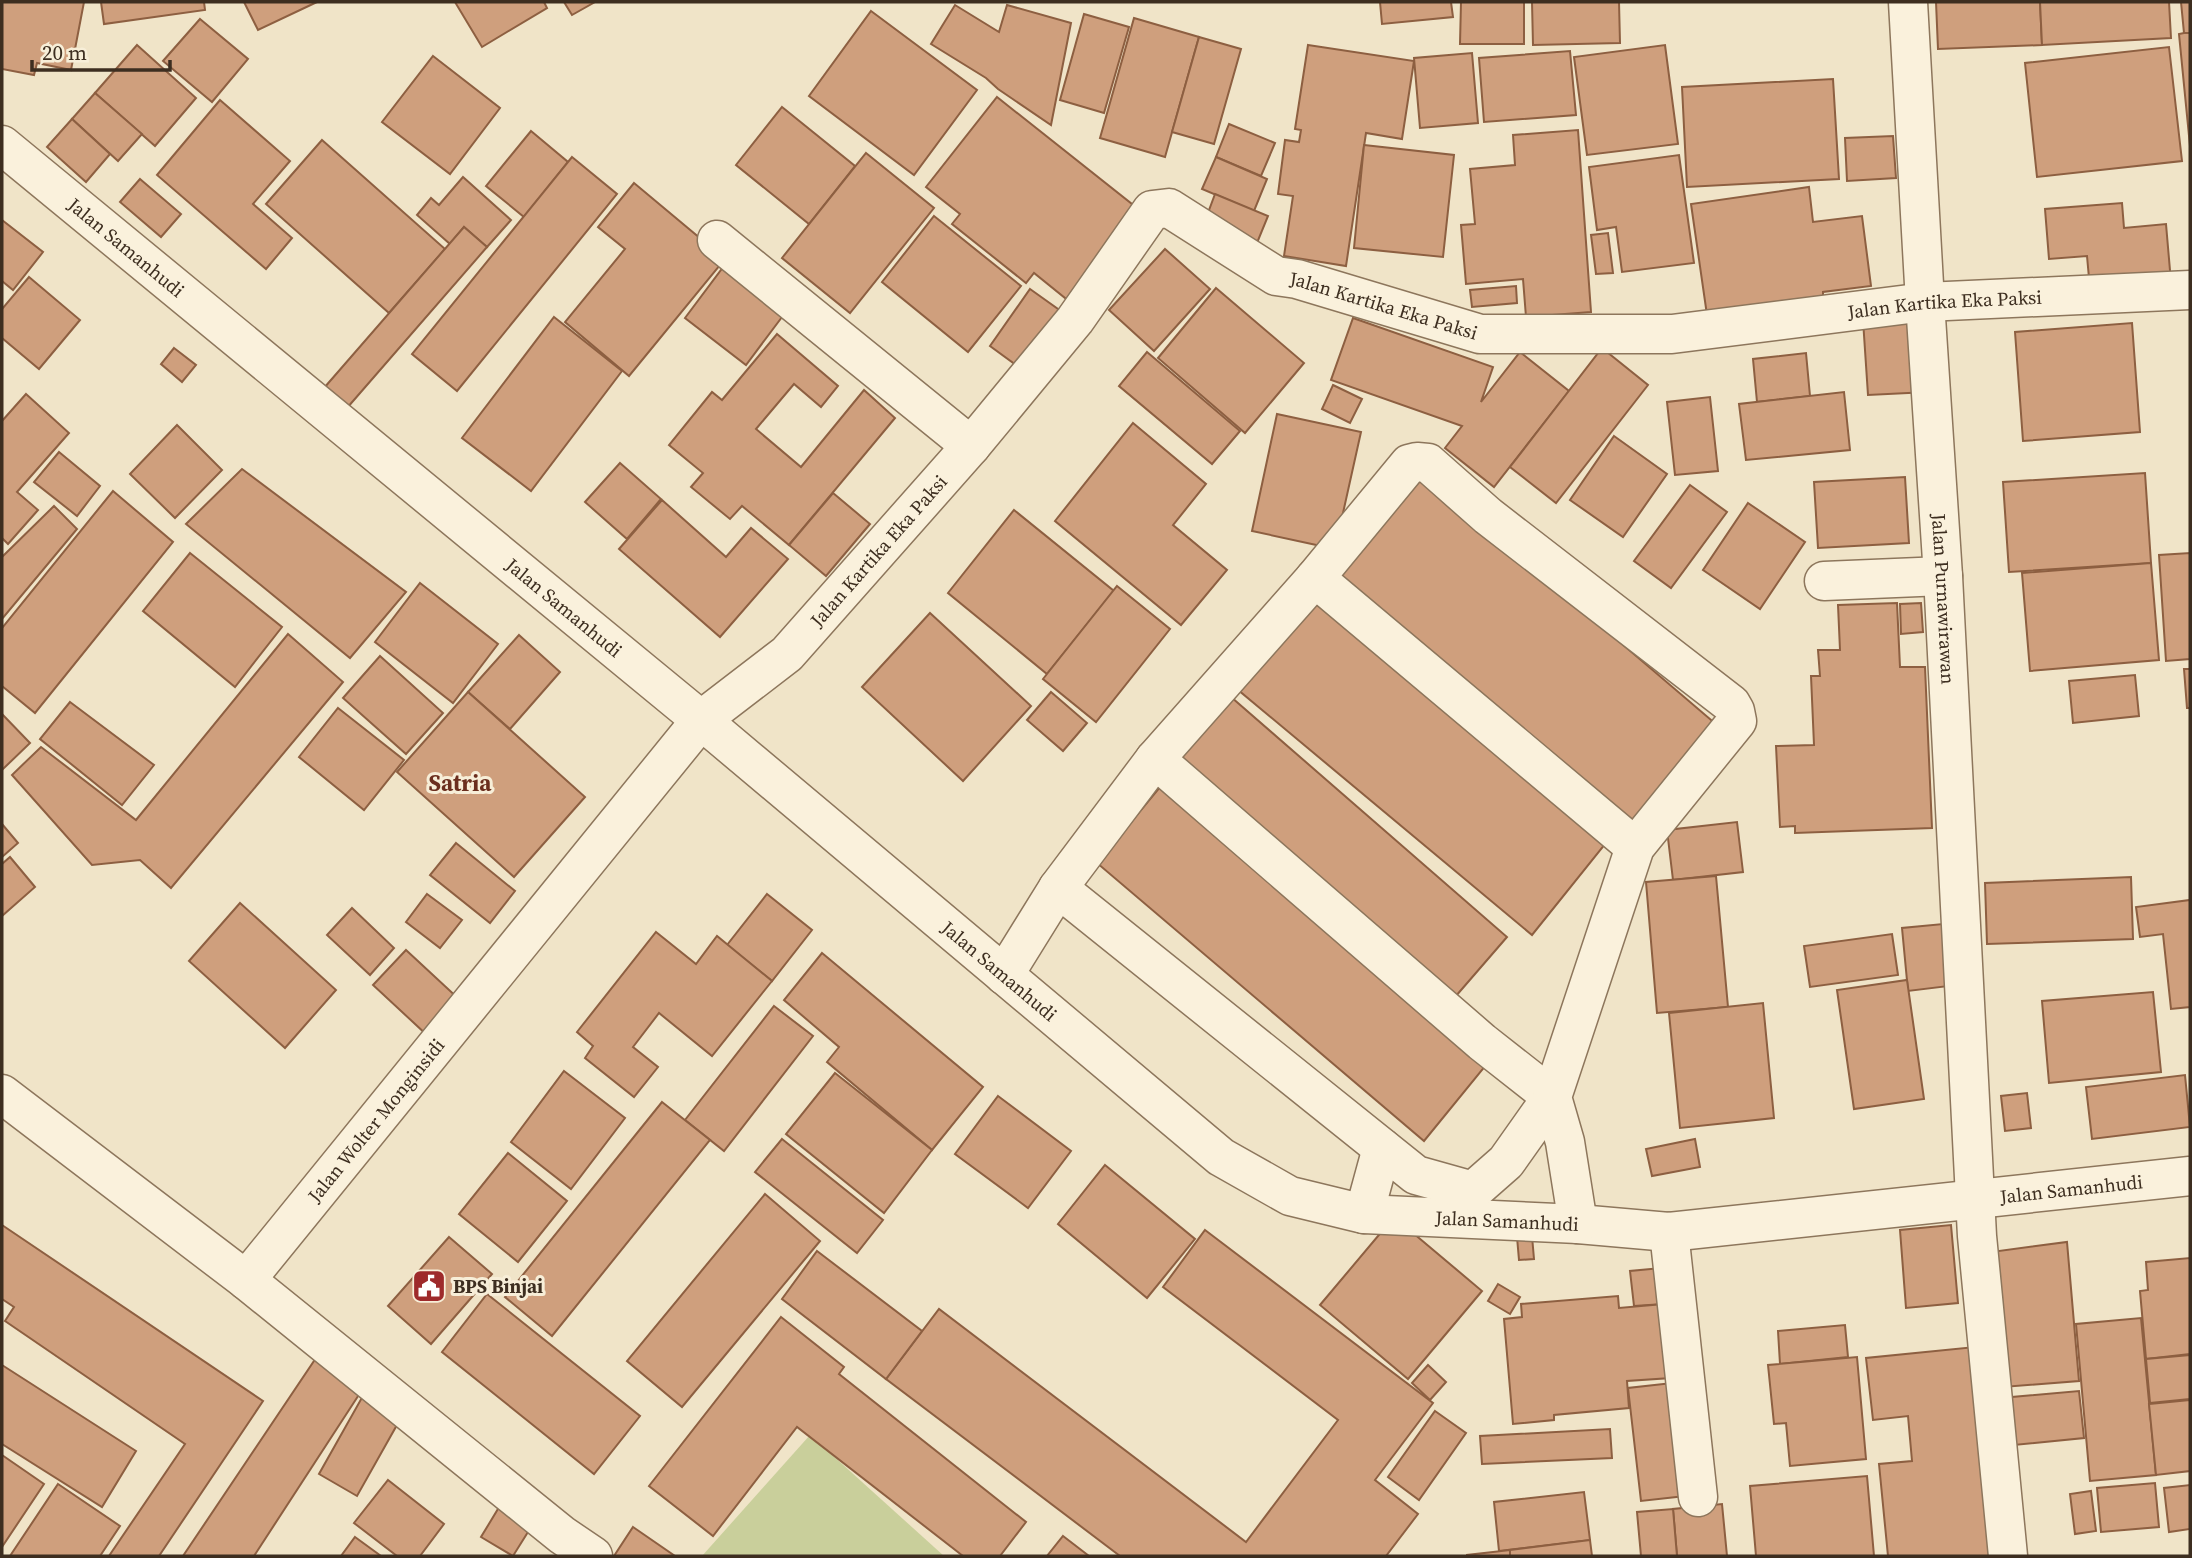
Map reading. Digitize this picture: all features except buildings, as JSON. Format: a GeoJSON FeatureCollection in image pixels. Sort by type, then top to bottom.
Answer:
{"type":"FeatureCollection","features":[{"type":"Feature","properties":{"kind":"street","name":"Jalan Purnawirawan"},"geometry":{"type":"LineString","coordinates":[[1908,2],[1943,576],[1975,1199],[2008,1556]]}},
{"type":"Feature","properties":{"kind":"street","name":"Jalan Samanhudi"},"geometry":{"type":"LineString","coordinates":[[7,152],[701,720],[1221,1157],[1290,1196],[1364,1214],[1578,1224],[1670,1232],[2190,1176]]}},
{"type":"Feature","properties":{"kind":"street","name":"Jalan Kartika Eka Paksi"},"geometry":{"type":"LineString","coordinates":[[701,720],[787,654],[971,446],[1075,320],[1152,210],[1169,208],[1276,276],[1297,279],[1480,334],[1672,334],[1925,302],[2190,290]]}},
{"type":"Feature","properties":{"kind":"street"},"geometry":{"type":"LineString","coordinates":[[717,240],[971,446]]}},
{"type":"Feature","properties":{"kind":"street"},"geometry":{"type":"LineString","coordinates":[[1004,975],[1058,888],[1155,759],[1315,578],[1409,464],[1428,463],[1488,516],[1731,704],[1735,711],[1737,721],[1635,848],[1552,1097],[1506,1162],[1473,1192],[1416,1175],[1058,888]]}},
{"type":"Feature","properties":{"kind":"street"},"geometry":{"type":"LineString","coordinates":[[1824,582],[1943,576]]}},
{"type":"Feature","properties":{"kind":"street"},"geometry":{"type":"LineString","coordinates":[[1315,578],[1635,848]]}},
{"type":"Feature","properties":{"kind":"street","name":"Jalan Wolter Monginsidi"},"geometry":{"type":"LineString","coordinates":[[246,1280],[701,720]]}},
{"type":"Feature","properties":{"kind":"street"},"geometry":{"type":"LineString","coordinates":[[1155,759],[1482,1042],[1552,1097],[1565,1142],[1578,1224]]}},
{"type":"Feature","properties":{"kind":"street"},"geometry":{"type":"LineString","coordinates":[[2,1094],[246,1280],[567,1549]]}},
{"type":"Feature","properties":{"kind":"street"},"geometry":{"type":"LineString","coordinates":[[1364,1214],[1382,1148]]}},
{"type":"Feature","properties":{"kind":"street"},"geometry":{"type":"LineString","coordinates":[[1670,1232],[1698,1497]]}},
{"type":"Feature","properties":{"kind":"green space"},"geometry":{"type":"Polygon","coordinates":[[[810,1435],[944,1556],[702,1556],[810,1435]]]}},
{"type":"Feature","properties":{"kind":"place","name":"BPS Binjai"},"geometry":{"type":"Point","coordinates":[429,1286]}},
{"type":"Feature","properties":{"kind":"district","name":"Satria"},"geometry":{"type":"Point","coordinates":[460,783]}}]}
